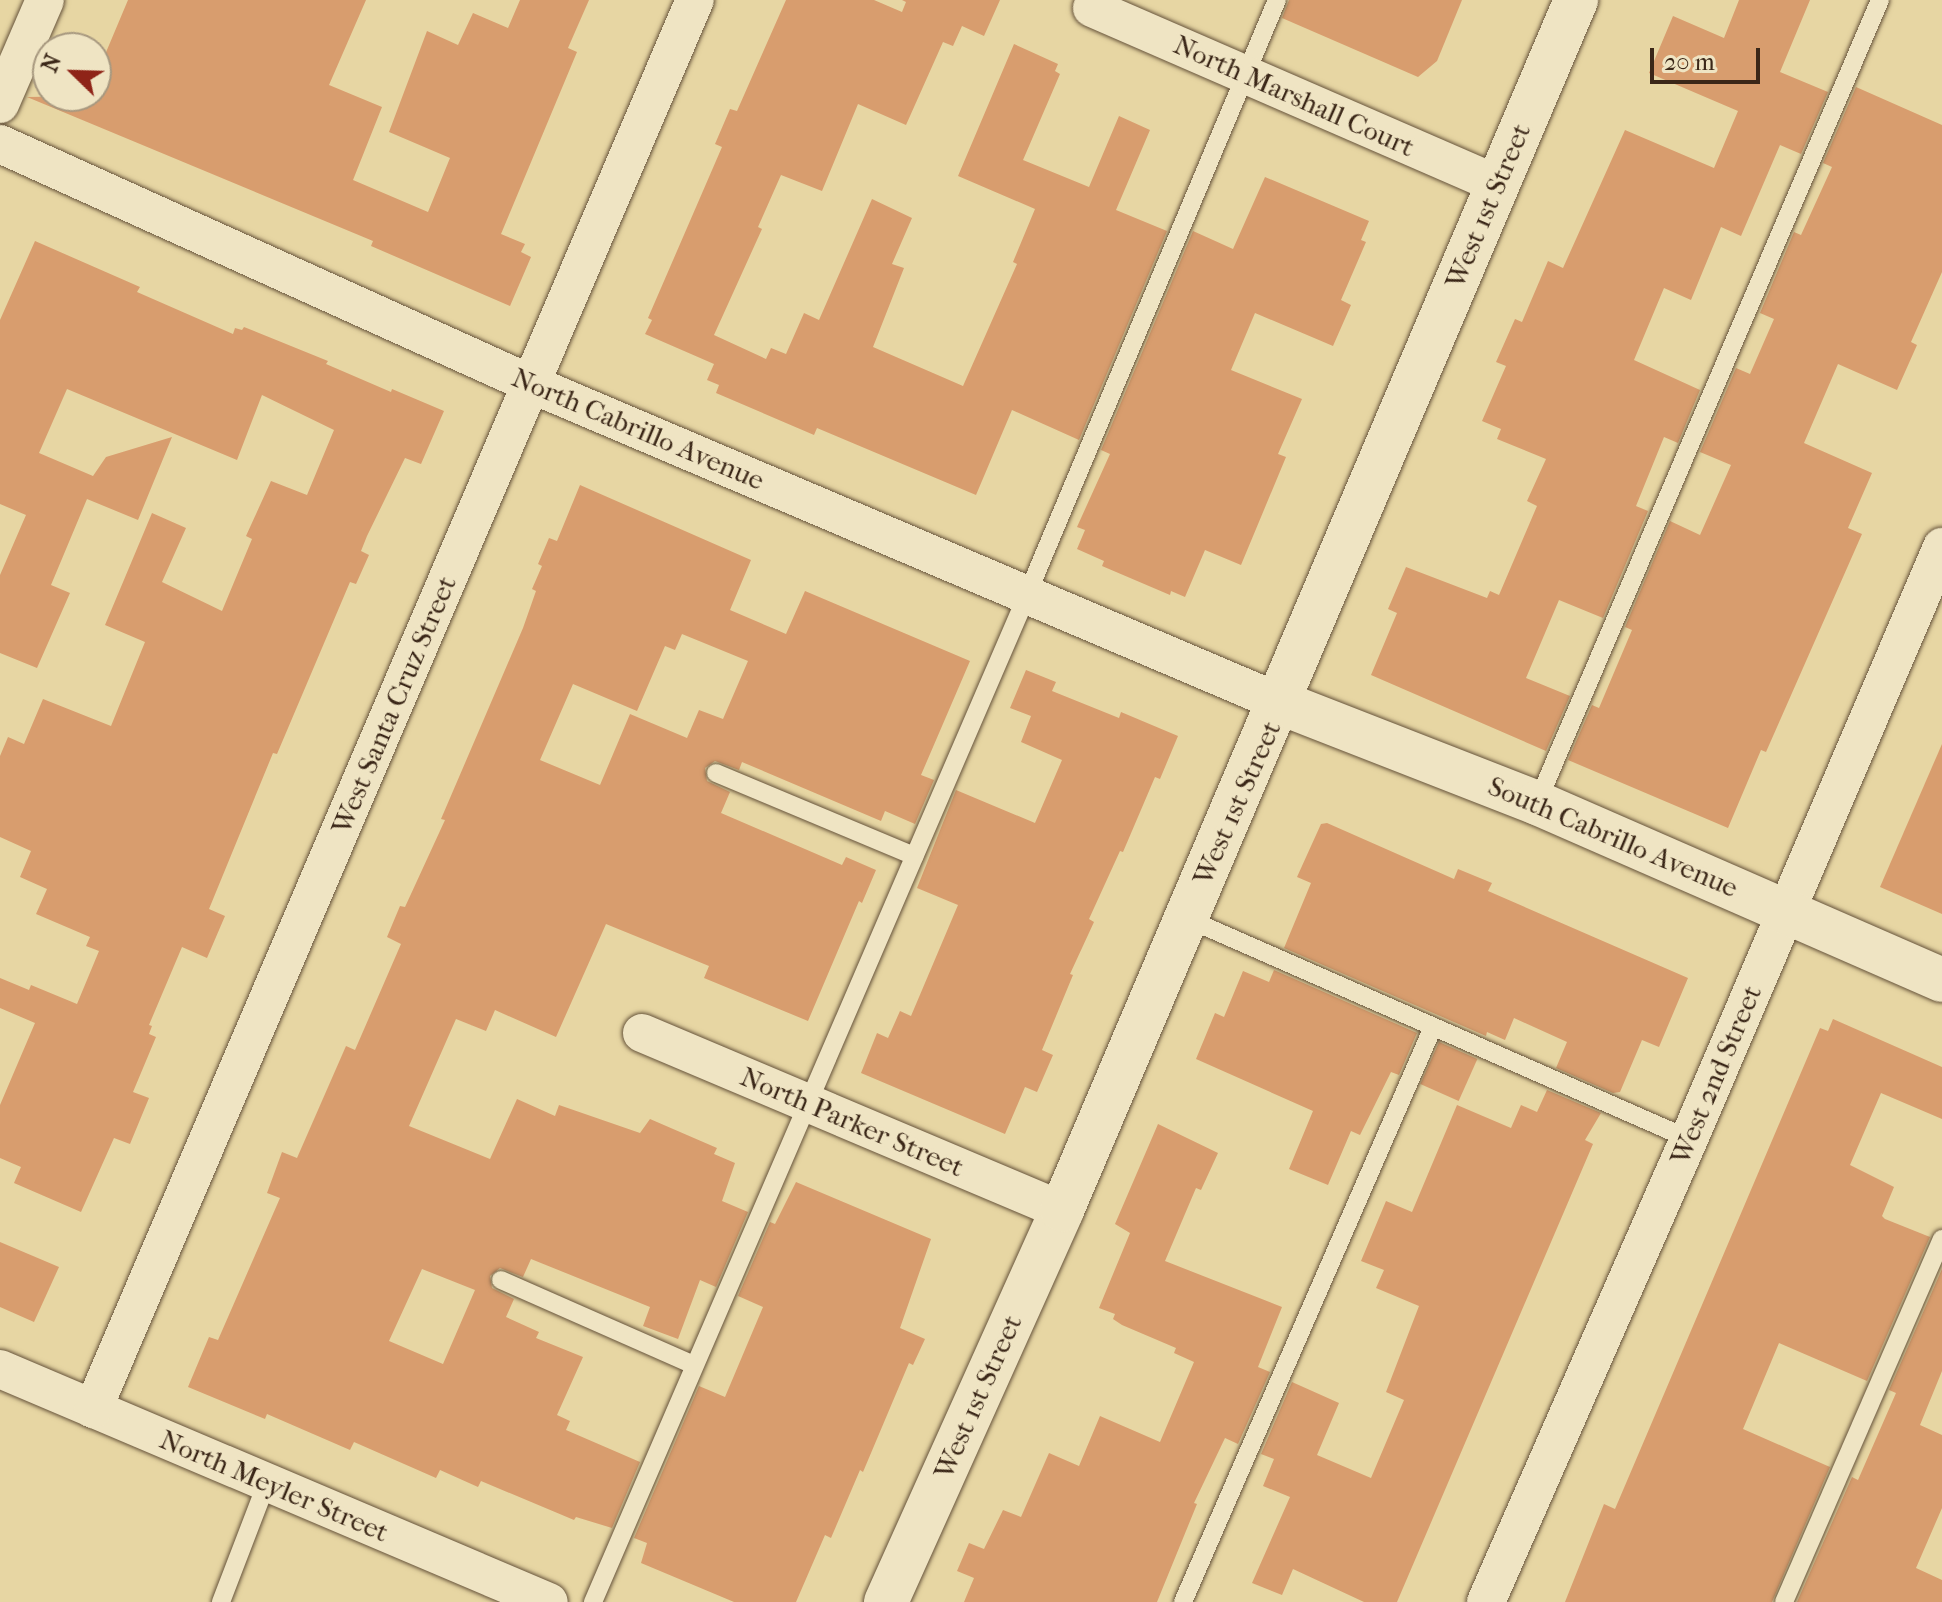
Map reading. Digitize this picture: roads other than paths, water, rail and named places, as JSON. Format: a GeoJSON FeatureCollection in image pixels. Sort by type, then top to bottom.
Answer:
{"type":"FeatureCollection","features":[{"type":"Feature","properties":{"kind":"street"},"geometry":{"type":"LineString","coordinates":[[0,104],[45,0]]}},
{"type":"Feature","properties":{"kind":"street","name":"West Santa Cruz Street"},"geometry":{"type":"LineString","coordinates":[[93,1409],[695,0]]}},
{"type":"Feature","properties":{"kind":"street","name":"West 1st Street"},"geometry":{"type":"LineString","coordinates":[[886,1602],[1062,1210],[1281,703],[1496,184],[1576,0]]}},
{"type":"Feature","properties":{"kind":"street","name":"North Marshall Court"},"geometry":{"type":"LineString","coordinates":[[1092,8],[1496,184]]}},
{"type":"Feature","properties":{"kind":"street","name":"North Cabrillo Avenue"},"geometry":{"type":"LineString","coordinates":[[0,144],[531,384],[1281,703]]}},
{"type":"Feature","properties":{"kind":"street","name":"West 2nd Street"},"geometry":{"type":"LineString","coordinates":[[1486,1602],[1689,1139],[1942,547]]}},
{"type":"Feature","properties":{"kind":"street","name":"South Cabrillo Avenue"},"geometry":{"type":"LineString","coordinates":[[1281,703],[1537,803],[1942,980]]}},
{"type":"Feature","properties":{"kind":"street","name":"North Parker Street"},"geometry":{"type":"LineString","coordinates":[[642,1033],[1062,1210]]}},
{"type":"Feature","properties":{"kind":"street","name":"North Meyler Street"},"geometry":{"type":"LineString","coordinates":[[0,1369],[549,1602]]}},
{"type":"Feature","properties":{"kind":"lane"},"geometry":{"type":"LineString","coordinates":[[593,1602],[1027,595],[1277,0]]}},
{"type":"Feature","properties":{"kind":"lane"},"geometry":{"type":"LineString","coordinates":[[1537,803],[1880,0]]}},
{"type":"Feature","properties":{"kind":"lane"},"geometry":{"type":"LineString","coordinates":[[716,773],[914,856]]}},
{"type":"Feature","properties":{"kind":"lane"},"geometry":{"type":"LineString","coordinates":[[1186,918],[1689,1139]]}},
{"type":"Feature","properties":{"kind":"lane"},"geometry":{"type":"LineString","coordinates":[[1183,1602],[1433,1027]]}},
{"type":"Feature","properties":{"kind":"lane"},"geometry":{"type":"LineString","coordinates":[[1784,1602],[1942,1239]]}},
{"type":"Feature","properties":{"kind":"lane"},"geometry":{"type":"LineString","coordinates":[[501,1280],[694,1365]]}},
{"type":"Feature","properties":{"kind":"lane"},"geometry":{"type":"LineString","coordinates":[[221,1602],[267,1482]]}}]}
